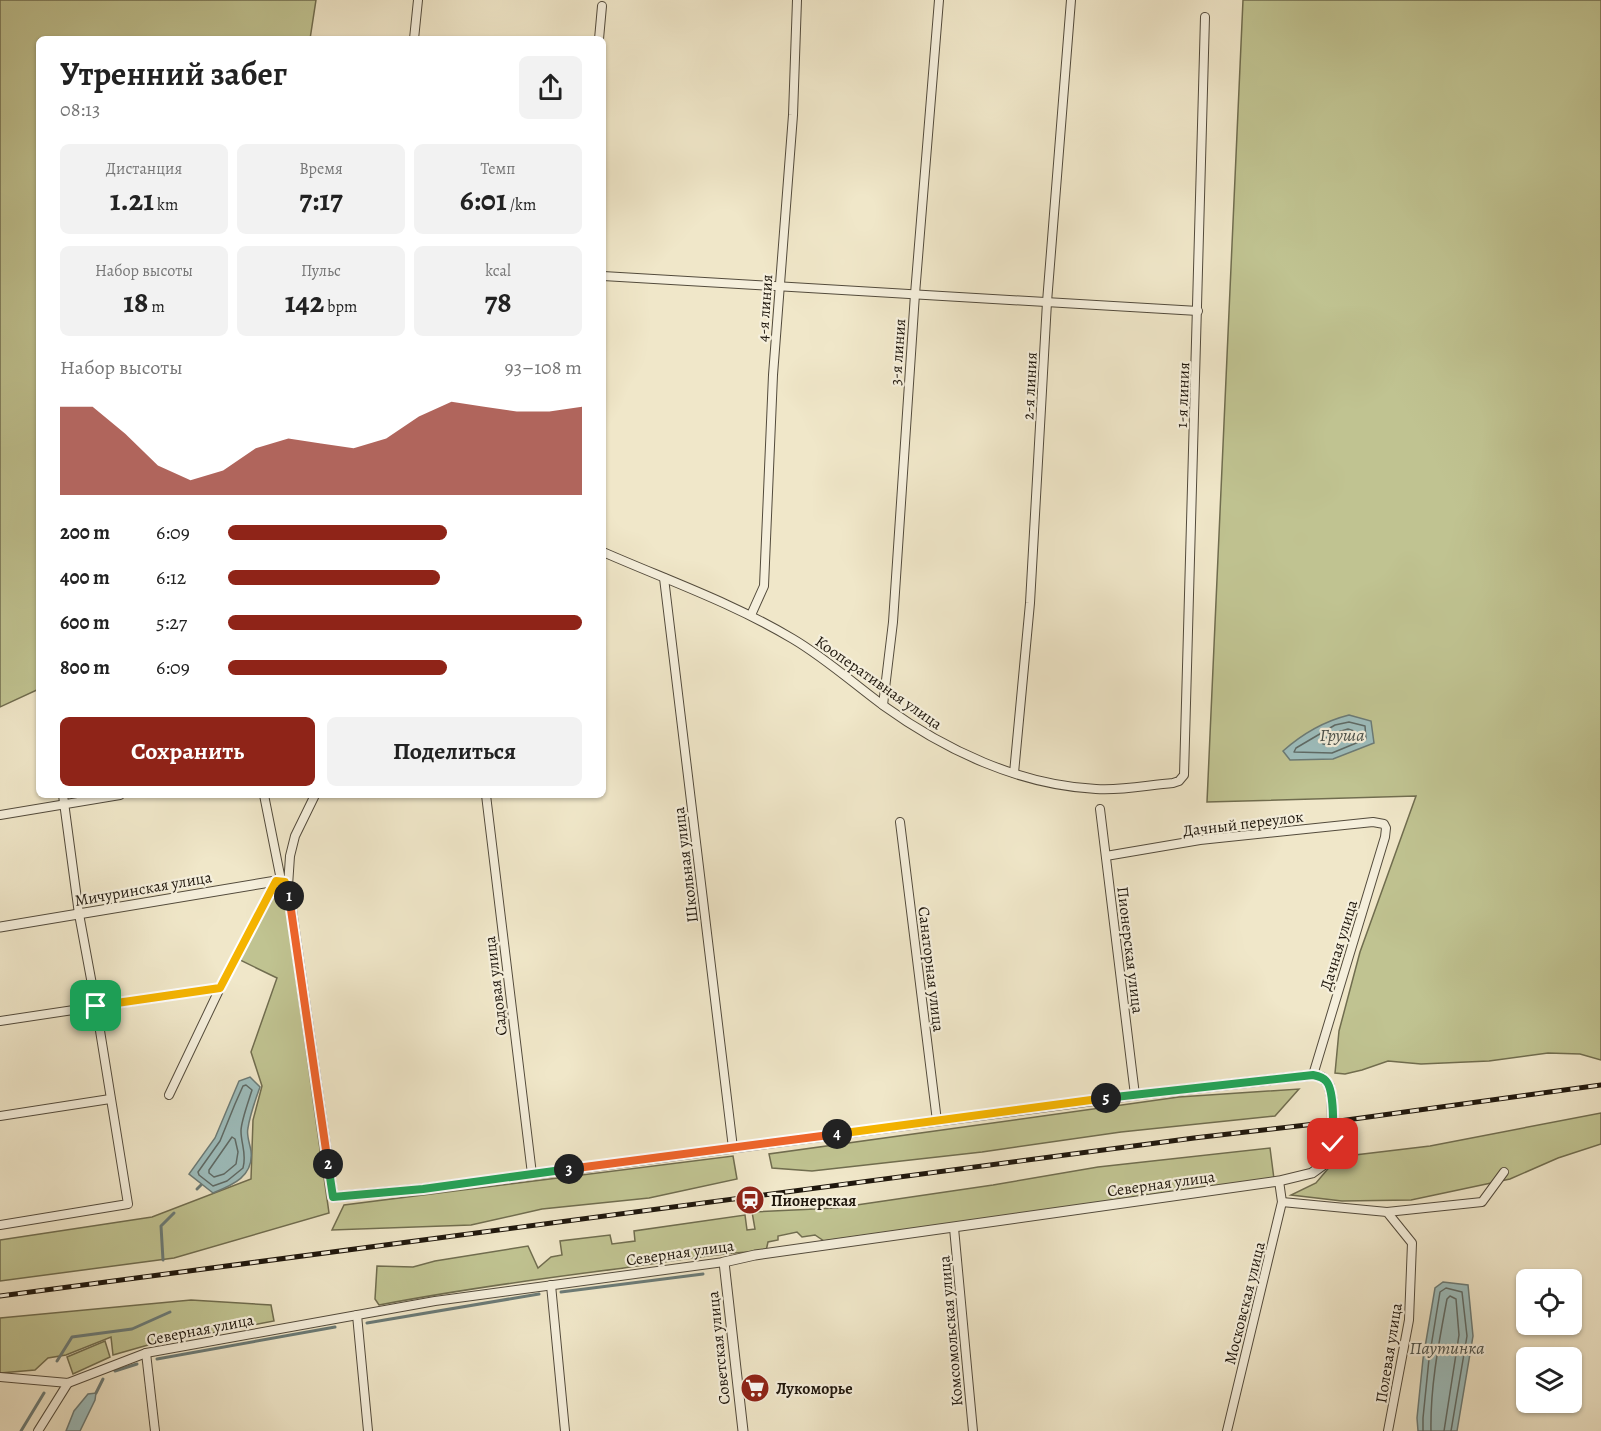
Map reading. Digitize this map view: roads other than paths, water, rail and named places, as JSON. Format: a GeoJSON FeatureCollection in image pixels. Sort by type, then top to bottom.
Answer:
{"type":"FeatureCollection","features":[{"type":"Feature","properties":{"kind":"street"},"geometry":{"type":"LineString","coordinates":[[414,36],[418,0]]}},
{"type":"Feature","properties":{"kind":"street","name":"4-я линия"},"geometry":{"type":"LineString","coordinates":[[751,615],[764,586],[773,375],[793,116],[797,0]]}},
{"type":"Feature","properties":{"kind":"street","name":"3-я линия"},"geometry":{"type":"LineString","coordinates":[[883,705],[893,622],[915,294],[939,0]]}},
{"type":"Feature","properties":{"kind":"street","name":"2-я линия"},"geometry":{"type":"LineString","coordinates":[[1014,773],[1030,603],[1047,302],[1071,0]]}},
{"type":"Feature","properties":{"kind":"street"},"geometry":{"type":"LineString","coordinates":[[598,36],[602,6]]}},
{"type":"Feature","properties":{"kind":"street","name":"1-я линия"},"geometry":{"type":"LineString","coordinates":[[1184,775],[1205,16]]}},
{"type":"Feature","properties":{"kind":"street"},"geometry":{"type":"LineString","coordinates":[[606,276],[1198,311]]}},
{"type":"Feature","properties":{"kind":"street","name":"Кооперативная улица"},"geometry":{"type":"LineString","coordinates":[[606,553],[751,615],[827,661],[883,705],[920,730],[961,753],[1014,773],[1068,786],[1099,790],[1173,783],[1179,781],[1184,775]]}},
{"type":"Feature","properties":{"kind":"street","name":"Школьная улица"},"geometry":{"type":"LineString","coordinates":[[664,578],[733,1148]]}},
{"type":"Feature","properties":{"kind":"street"},"geometry":{"type":"LineString","coordinates":[[265,798],[281,882],[333,1197],[423,1189],[938,1120],[1313,1075]]}},
{"type":"Feature","properties":{"kind":"street"},"geometry":{"type":"LineString","coordinates":[[170,1095],[220,988],[281,882],[295,836],[314,798]]}},
{"type":"Feature","properties":{"kind":"street","name":"Садовая улица"},"geometry":{"type":"LineString","coordinates":[[486,798],[532,1174]]}},
{"type":"Feature","properties":{"kind":"street"},"geometry":{"type":"LineString","coordinates":[[0,815],[63,799],[79,914],[128,1204],[0,1226]]}},
{"type":"Feature","properties":{"kind":"street","name":"Пионерская улица"},"geometry":{"type":"LineString","coordinates":[[1100,809],[1136,1095]]}},
{"type":"Feature","properties":{"kind":"street","name":"Санаторная улица"},"geometry":{"type":"LineString","coordinates":[[900,822],[938,1120]]}},
{"type":"Feature","properties":{"kind":"street","name":"Дачный переулок"},"geometry":{"type":"LineString","coordinates":[[1106,856],[1200,840],[1373,822],[1384,824]]}},
{"type":"Feature","properties":{"kind":"street","name":"Дачная улица"},"geometry":{"type":"LineString","coordinates":[[1313,1075],[1385,837],[1384,824]]}},
{"type":"Feature","properties":{"kind":"street","name":"Мичуринская улица"},"geometry":{"type":"LineString","coordinates":[[0,927],[281,882]]}},
{"type":"Feature","properties":{"kind":"street"},"geometry":{"type":"LineString","coordinates":[[0,1021],[220,988]]}},
{"type":"Feature","properties":{"kind":"street","name":"Северная улица"},"geometry":{"type":"LineString","coordinates":[[0,1377],[68,1383],[146,1353],[435,1301],[724,1262],[755,1255],[1280,1181],[1312,1173],[1323,1165],[1333,1144],[1332,1099],[1329,1085],[1322,1077],[1313,1075]]}},
{"type":"Feature","properties":{"kind":"street"},"geometry":{"type":"LineString","coordinates":[[0,1116],[110,1099]]}},
{"type":"Feature","properties":{"kind":"street"},"geometry":{"type":"LineString","coordinates":[[1282,1202],[1387,1212],[1482,1202],[1504,1172]]}},
{"type":"Feature","properties":{"kind":"street","name":"Московская улица"},"geometry":{"type":"LineString","coordinates":[[1227,1431],[1282,1202],[1280,1181]]}},
{"type":"Feature","properties":{"kind":"street","name":"Полевая улица"},"geometry":{"type":"LineString","coordinates":[[1387,1212],[1412,1243],[1409,1320],[1388,1431]]}},
{"type":"Feature","properties":{"kind":"street","name":"Комсомольская улица"},"geometry":{"type":"LineString","coordinates":[[954,1228],[973,1431]]}},
{"type":"Feature","properties":{"kind":"street","name":"Советская улица"},"geometry":{"type":"LineString","coordinates":[[724,1262],[743,1431]]}},
{"type":"Feature","properties":{"kind":"street"},"geometry":{"type":"LineString","coordinates":[[551,1285],[565,1431]]}},
{"type":"Feature","properties":{"kind":"street"},"geometry":{"type":"LineString","coordinates":[[357,1315],[368,1431]]}},
{"type":"Feature","properties":{"kind":"street"},"geometry":{"type":"LineString","coordinates":[[146,1353],[155,1431]]}},
{"type":"Feature","properties":{"kind":"street"},"geometry":{"type":"LineString","coordinates":[[38,1431],[68,1383]]}},
{"type":"Feature","properties":{"kind":"water","name":"Груша"},"geometry":{"type":"Polygon","coordinates":[[[1349,715],[1371,721],[1374,743],[1333,759],[1290,760],[1283,751],[1314,729],[1349,715]]]}},
{"type":"Feature","properties":{"kind":"water"},"geometry":{"type":"Polygon","coordinates":[[[250,1077],[260,1087],[251,1113],[248,1131],[251,1151],[249,1167],[235,1183],[213,1193],[189,1174],[215,1138],[239,1081],[250,1077]]]}},
{"type":"Feature","properties":{"kind":"water","name":"Паутинка"},"geometry":{"type":"Polygon","coordinates":[[[1443,1282],[1468,1285],[1473,1336],[1457,1431],[1418,1431],[1417,1418],[1423,1359],[1435,1288],[1443,1282]]]}},
{"type":"Feature","properties":{"kind":"water"},"geometry":{"type":"Polygon","coordinates":[[[96,1393],[80,1431],[66,1431],[74,1411],[88,1394],[96,1393]]]}},
{"type":"Feature","properties":{"kind":"waterway"},"geometry":{"type":"LineString","coordinates":[[197,1189],[201,1185]]}},
{"type":"Feature","properties":{"kind":"waterway"},"geometry":{"type":"LineString","coordinates":[[163,1260],[161,1226],[174,1213]]}},
{"type":"Feature","properties":{"kind":"waterway"},"geometry":{"type":"LineString","coordinates":[[561,1292],[703,1274]]}},
{"type":"Feature","properties":{"kind":"waterway"},"geometry":{"type":"LineString","coordinates":[[367,1323],[539,1294]]}},
{"type":"Feature","properties":{"kind":"waterway"},"geometry":{"type":"LineString","coordinates":[[57,1361],[72,1337],[132,1329],[170,1312]]}},
{"type":"Feature","properties":{"kind":"waterway"},"geometry":{"type":"LineString","coordinates":[[157,1359],[335,1327]]}},
{"type":"Feature","properties":{"kind":"waterway"},"geometry":{"type":"LineString","coordinates":[[115,1371],[137,1364]]}},
{"type":"Feature","properties":{"kind":"waterway"},"geometry":{"type":"LineString","coordinates":[[96,1393],[103,1379]]}},
{"type":"Feature","properties":{"kind":"waterway"},"geometry":{"type":"LineString","coordinates":[[21,1431],[44,1393]]}},
{"type":"Feature","properties":{"kind":"railway"},"geometry":{"type":"LineString","coordinates":[[0,1296],[1601,1085]]}},
{"type":"Feature","properties":{"kind":"place","name":"Пионерская"},"geometry":{"type":"Point","coordinates":[750,1200]}},
{"type":"Feature","properties":{"kind":"place","name":"Лукоморье"},"geometry":{"type":"Point","coordinates":[755,1388]}}]}
